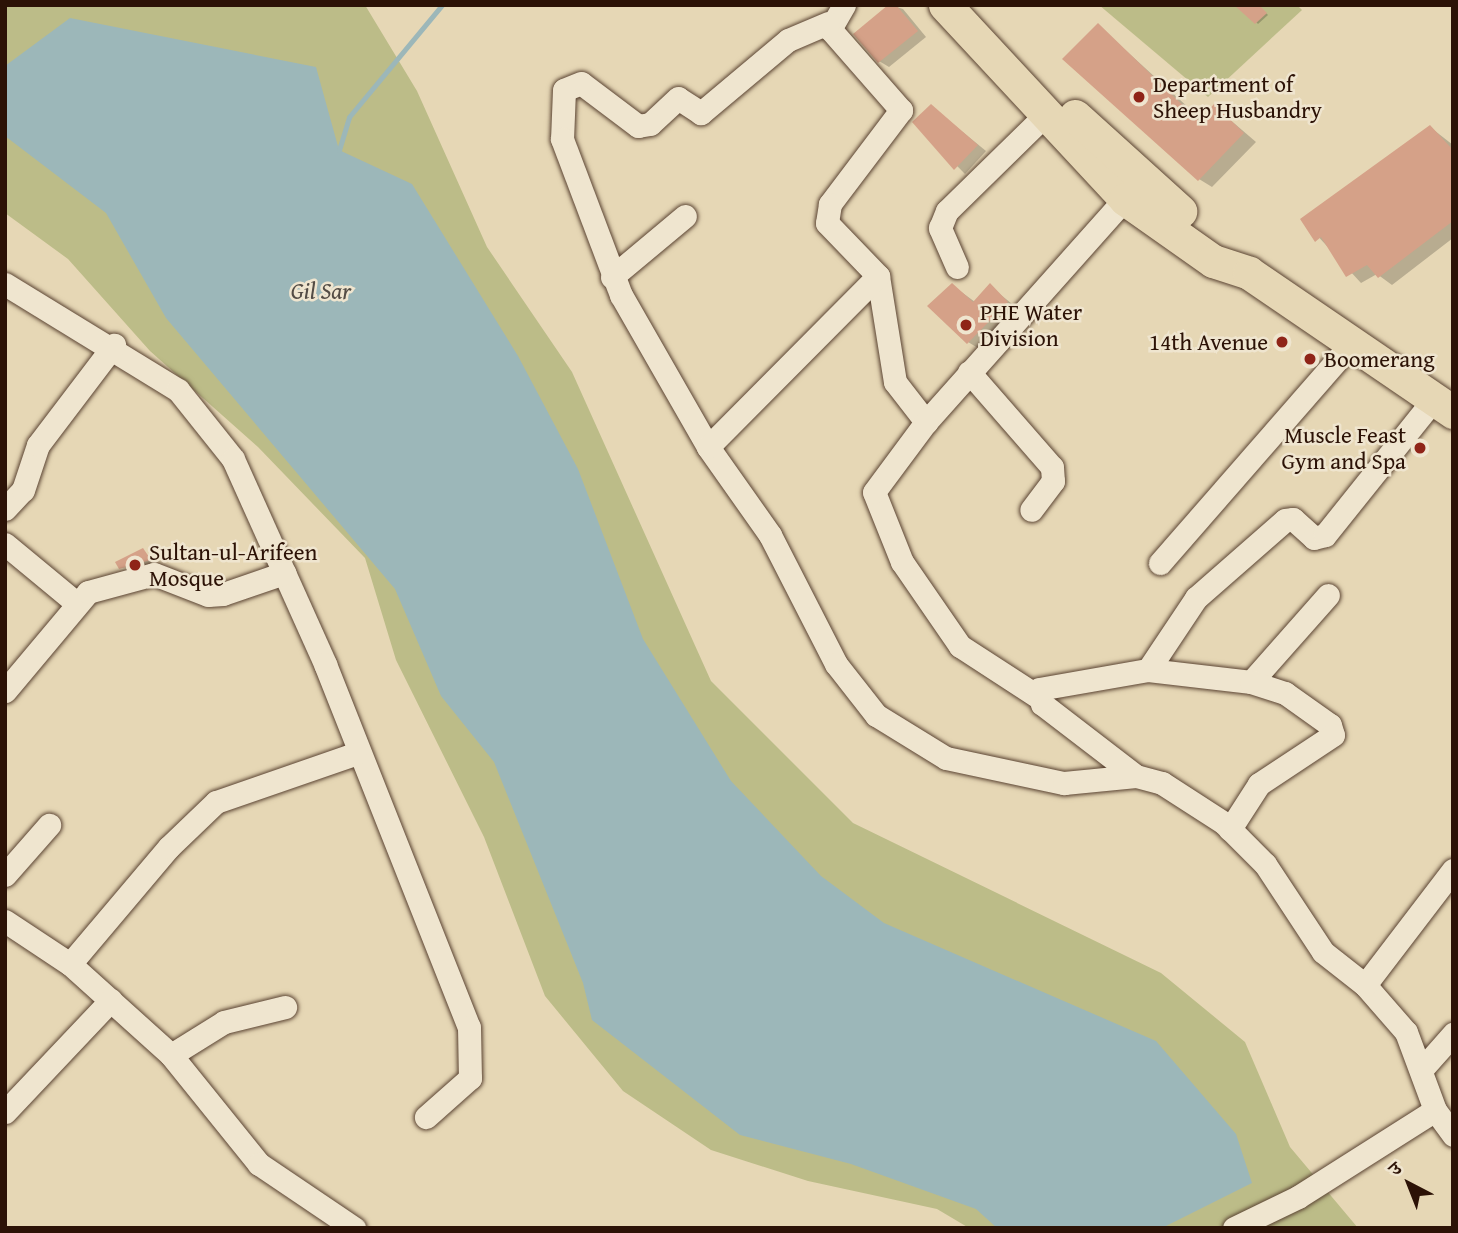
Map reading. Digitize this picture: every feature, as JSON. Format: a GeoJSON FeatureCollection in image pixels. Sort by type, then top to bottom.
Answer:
{"type":"FeatureCollection","features":[{"type":"Feature","properties":{"kind":"highway"},"geometry":{"type":"LineString","coordinates":[[944,5],[1000,51],[1139,180],[1226,247],[1249,273],[1443,406]]}},
{"type":"Feature","properties":{"kind":"highway"},"geometry":{"type":"LineString","coordinates":[[973,5],[1000,51],[1045,115],[1125,199],[1213,261],[1249,273]]}},
{"type":"Feature","properties":{"kind":"street"},"geometry":{"type":"LineString","coordinates":[[844,5],[828,23],[788,40],[701,113],[678,98],[650,124],[638,126],[581,83],[564,90],[562,139],[612,277],[708,447],[770,535],[836,664],[897,732],[946,758],[1042,780],[1136,776]]}},
{"type":"Feature","properties":{"kind":"street"},"geometry":{"type":"LineString","coordinates":[[828,23],[901,110],[827,213],[833,231],[878,276],[895,382],[926,422]]}},
{"type":"Feature","properties":{"kind":"street"},"geometry":{"type":"LineString","coordinates":[[957,267],[940,228],[947,211],[1045,115]]}},
{"type":"Feature","properties":{"kind":"street"},"geometry":{"type":"LineString","coordinates":[[1125,199],[926,422],[878,482],[874,503],[902,562],[960,646],[1037,696],[1136,776],[1186,796],[1230,829],[1265,864],[1323,953],[1365,985],[1406,1032],[1422,1069],[1435,1110],[1453,1135]]}},
{"type":"Feature","properties":{"kind":"street"},"geometry":{"type":"LineString","coordinates":[[612,277],[685,216]]}},
{"type":"Feature","properties":{"kind":"street"},"geometry":{"type":"LineString","coordinates":[[708,447],[878,276]]}},
{"type":"Feature","properties":{"kind":"street"},"geometry":{"type":"LineString","coordinates":[[5,284],[114,345],[178,390],[217,432],[284,573],[474,1050],[470,1078],[426,1117]]}},
{"type":"Feature","properties":{"kind":"street"},"geometry":{"type":"LineString","coordinates":[[1160,564],[1353,342]]}},
{"type":"Feature","properties":{"kind":"street"},"geometry":{"type":"LineString","coordinates":[[5,509],[23,490],[37,445],[114,345]]}},
{"type":"Feature","properties":{"kind":"street"},"geometry":{"type":"LineString","coordinates":[[969,372],[1052,467],[1053,481],[1031,510]]}},
{"type":"Feature","properties":{"kind":"street"},"geometry":{"type":"LineString","coordinates":[[1148,670],[1196,598],[1285,520],[1314,538],[1325,535],[1443,406]]}},
{"type":"Feature","properties":{"kind":"street"},"geometry":{"type":"LineString","coordinates":[[5,544],[75,603]]}},
{"type":"Feature","properties":{"kind":"street"},"geometry":{"type":"LineString","coordinates":[[5,691],[41,656],[75,603],[88,592],[154,574],[208,596],[284,573]]}},
{"type":"Feature","properties":{"kind":"street"},"geometry":{"type":"LineString","coordinates":[[1251,682],[1328,595]]}},
{"type":"Feature","properties":{"kind":"street"},"geometry":{"type":"LineString","coordinates":[[1037,696],[1046,684],[1148,670],[1251,682],[1285,693],[1334,730],[1303,760],[1259,784],[1230,829]]}},
{"type":"Feature","properties":{"kind":"street"},"geometry":{"type":"LineString","coordinates":[[70,964],[169,847],[216,802],[355,754]]}},
{"type":"Feature","properties":{"kind":"street"},"geometry":{"type":"LineString","coordinates":[[5,875],[49,825]]}},
{"type":"Feature","properties":{"kind":"street"},"geometry":{"type":"LineString","coordinates":[[1365,985],[1453,870]]}},
{"type":"Feature","properties":{"kind":"street"},"geometry":{"type":"LineString","coordinates":[[5,921],[70,964],[171,1055],[259,1164],[354,1228]]}},
{"type":"Feature","properties":{"kind":"street"},"geometry":{"type":"LineString","coordinates":[[5,1112],[111,1000]]}},
{"type":"Feature","properties":{"kind":"street"},"geometry":{"type":"LineString","coordinates":[[171,1055],[224,1022],[285,1007]]}},
{"type":"Feature","properties":{"kind":"street"},"geometry":{"type":"LineString","coordinates":[[1422,1069],[1453,1034]]}},
{"type":"Feature","properties":{"kind":"street"},"geometry":{"type":"LineString","coordinates":[[1234,1228],[1298,1197],[1435,1110]]}},
{"type":"Feature","properties":{"kind":"green space","name":"Gil Sar"},"geometry":{"type":"Polygon","coordinates":[[[5,5],[365,5],[417,91],[487,247],[572,372],[711,681],[853,823],[1161,973],[1245,1042],[1290,1147],[1358,1228],[969,1228],[937,1209],[808,1181],[711,1150],[623,1091],[545,996],[484,837],[396,660],[365,558],[258,447],[150,351],[68,259],[5,213],[5,5]]]}},
{"type":"Feature","properties":{"kind":"green space"},"geometry":{"type":"Polygon","coordinates":[[[1099,5],[1297,5],[1302,10],[1208,97],[1099,5]]]}},
{"type":"Feature","properties":{"kind":"water","name":"Gil Sar"},"geometry":{"type":"Polygon","coordinates":[[[70,18],[316,67],[339,150],[412,184],[518,356],[578,469],[643,639],[731,781],[821,876],[884,923],[1156,1041],[1236,1134],[1252,1183],[1162,1228],[997,1228],[976,1209],[851,1164],[740,1135],[592,1020],[583,983],[494,762],[441,696],[395,589],[166,318],[106,213],[5,136],[5,66],[70,18]]]}},
{"type":"Feature","properties":{"kind":"building"},"geometry":{"type":"Polygon","coordinates":[[[888,5],[896,5],[918,31],[878,63],[853,34],[888,5]]]}},
{"type":"Feature","properties":{"kind":"building"},"geometry":{"type":"Polygon","coordinates":[[[1234,5],[1259,5],[1267,13],[1255,24],[1234,5]]]}},
{"type":"Feature","properties":{"kind":"building","name":"Department of Sheep Husbandry"},"geometry":{"type":"Polygon","coordinates":[[[1098,23],[1199,121],[1214,104],[1244,133],[1198,181],[1062,59],[1098,23]]]}},
{"type":"Feature","properties":{"kind":"building"},"geometry":{"type":"Polygon","coordinates":[[[931,104],[978,145],[954,170],[912,122],[931,104]]]}},
{"type":"Feature","properties":{"kind":"building"},"geometry":{"type":"Polygon","coordinates":[[[1430,125],[1453,150],[1453,221],[1378,278],[1367,265],[1346,277],[1321,237],[1315,242],[1300,219],[1430,125]]]}},
{"type":"Feature","properties":{"kind":"building","name":"PHE Water Division"},"geometry":{"type":"Polygon","coordinates":[[[952,283],[973,302],[990,283],[1008,302],[967,344],[927,306],[952,283]]]}},
{"type":"Feature","properties":{"kind":"building"},"geometry":{"type":"Polygon","coordinates":[[[143,548],[151,560],[119,569],[115,562],[143,548]]]}},
{"type":"Feature","properties":{"kind":"waterway"},"geometry":{"type":"LineString","coordinates":[[339,150],[349,117],[442,5]]}},
{"type":"Feature","properties":{"kind":"place","name":"Department of Sheep Husbandry"},"geometry":{"type":"Point","coordinates":[1139,97]}},
{"type":"Feature","properties":{"kind":"place","name":"PHE Water Division"},"geometry":{"type":"Point","coordinates":[966,325]}},
{"type":"Feature","properties":{"kind":"place","name":"14th Avenue"},"geometry":{"type":"Point","coordinates":[1282,342]}},
{"type":"Feature","properties":{"kind":"place","name":"Boomerang"},"geometry":{"type":"Point","coordinates":[1310,359]}},
{"type":"Feature","properties":{"kind":"place","name":"Muscle Feast Gym and Spa"},"geometry":{"type":"Point","coordinates":[1420,448]}},
{"type":"Feature","properties":{"kind":"place","name":"Sultan-ul-Arifeen Mosque"},"geometry":{"type":"Point","coordinates":[135,565]}}]}
